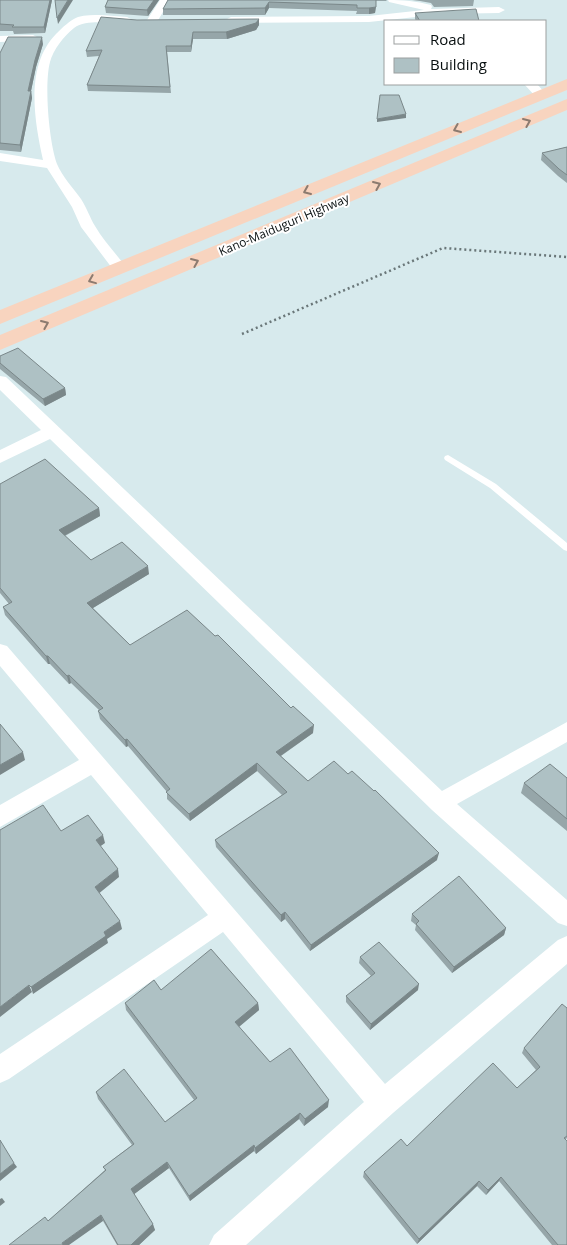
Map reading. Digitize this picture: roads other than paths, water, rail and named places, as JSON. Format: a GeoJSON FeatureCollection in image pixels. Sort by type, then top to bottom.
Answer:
{"type":"FeatureCollection","features":[{"type":"Feature","properties":{"kind":"highway","name":"Kano-Maiduguri Highway"},"geometry":{"type":"LineString","coordinates":[[0,318],[120,269],[535,89],[567,84]]}},
{"type":"Feature","properties":{"kind":"highway","name":"Kano-Maiduguri Highway"},"geometry":{"type":"LineString","coordinates":[[0,343],[567,104]]}},
{"type":"Feature","properties":{"kind":"street"},"geometry":{"type":"LineString","coordinates":[[120,269],[88,227],[79,207],[51,165],[45,139],[41,96],[44,62],[52,45],[70,26],[81,20],[100,18],[158,20],[165,0]]}},
{"type":"Feature","properties":{"kind":"street"},"geometry":{"type":"LineString","coordinates":[[393,0],[444,11]]}},
{"type":"Feature","properties":{"kind":"street"},"geometry":{"type":"LineString","coordinates":[[220,20],[369,19],[444,11],[477,5],[499,11]]}},
{"type":"Feature","properties":{"kind":"street"},"geometry":{"type":"LineString","coordinates":[[0,39],[59,38]]}},
{"type":"Feature","properties":{"kind":"street"},"geometry":{"type":"LineString","coordinates":[[0,157],[51,165]]}},
{"type":"Feature","properties":{"kind":"street"},"geometry":{"type":"LineString","coordinates":[[0,381],[440,803],[567,915]]}},
{"type":"Feature","properties":{"kind":"street"},"geometry":{"type":"LineString","coordinates":[[0,457],[52,431]]}},
{"type":"Feature","properties":{"kind":"street"},"geometry":{"type":"LineString","coordinates":[[0,652],[383,1104]]}},
{"type":"Feature","properties":{"kind":"street"},"geometry":{"type":"LineString","coordinates":[[440,803],[567,732]]}},
{"type":"Feature","properties":{"kind":"street"},"geometry":{"type":"LineString","coordinates":[[0,817],[95,762]]}},
{"type":"Feature","properties":{"kind":"street"},"geometry":{"type":"LineString","coordinates":[[0,1070],[225,917]]}},
{"type":"Feature","properties":{"kind":"street"},"geometry":{"type":"LineString","coordinates":[[224,1245],[383,1104],[567,948]]}},
{"type":"Feature","properties":{"kind":"lane"},"geometry":{"type":"LineString","coordinates":[[448,458],[493,486],[567,548]]}}]}
